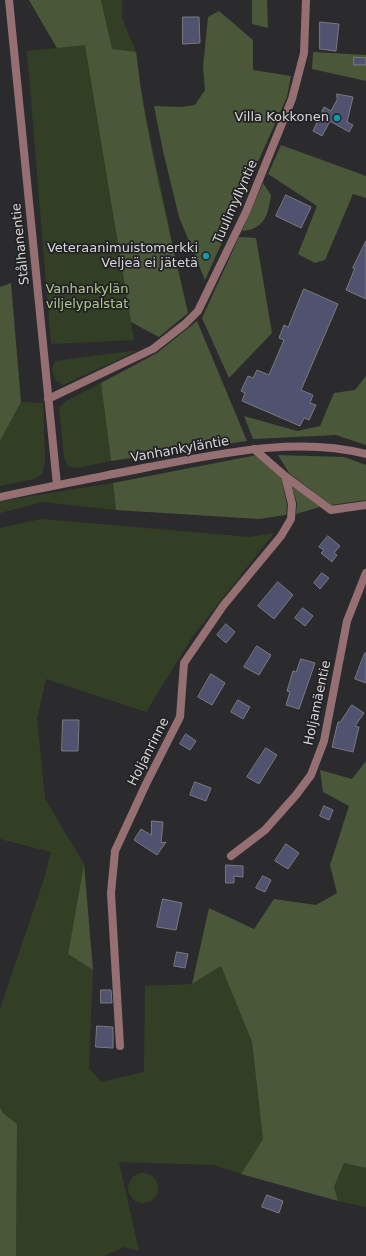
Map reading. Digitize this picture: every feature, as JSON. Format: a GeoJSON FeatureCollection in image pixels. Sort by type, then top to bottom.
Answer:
{"type":"FeatureCollection","features":[{"type":"Feature","properties":{"kind":"street","name":"Stålhanentie"},"geometry":{"type":"LineString","coordinates":[[10,0],[57,485]]}},
{"type":"Feature","properties":{"kind":"street","name":"Tuulimyllyntie"},"geometry":{"type":"LineString","coordinates":[[48,399],[153,349],[185,324],[198,311],[246,212],[292,99],[304,53],[306,0]]}},
{"type":"Feature","properties":{"kind":"street","name":"Vanhankyläntie"},"geometry":{"type":"LineString","coordinates":[[0,497],[57,485],[254,449],[311,446],[350,450],[366,454]]}},
{"type":"Feature","properties":{"kind":"street"},"geometry":{"type":"LineString","coordinates":[[254,449],[285,476],[331,510],[366,505]]}},
{"type":"Feature","properties":{"kind":"street","name":"Holjanrinne"},"geometry":{"type":"LineString","coordinates":[[120,1046],[111,893],[115,851],[146,784],[180,717],[184,663],[224,606],[281,536],[291,519],[292,504],[285,476]]}},
{"type":"Feature","properties":{"kind":"street","name":"Holjamäentie"},"geometry":{"type":"LineString","coordinates":[[231,856],[265,830],[296,795],[310,775],[324,742],[347,621],[366,573]]}},
{"type":"Feature","properties":{"kind":"green space","name":"Vanhankylän viljelypalstat"},"geometry":{"type":"Polygon","coordinates":[[[29,0],[122,0],[122,18],[136,52],[140,90],[170,230],[115,225],[134,340],[51,344],[27,51],[57,48],[29,0]]]}},
{"type":"Feature","properties":{"kind":"green space"},"geometry":{"type":"Polygon","coordinates":[[[29,0],[101,0],[112,49],[136,52],[140,85],[152,151],[188,313],[159,337],[131,322],[85,45],[57,48],[29,0]]]}},
{"type":"Feature","properties":{"kind":"green space"},"geometry":{"type":"Polygon","coordinates":[[[252,0],[267,0],[268,28],[252,24],[252,0]]]}},
{"type":"Feature","properties":{"kind":"green space"},"geometry":{"type":"Polygon","coordinates":[[[219,11],[253,40],[253,70],[291,76],[287,97],[205,280],[179,217],[154,106],[181,107],[195,105],[205,90],[203,67],[208,17],[219,11]]]}},
{"type":"Feature","properties":{"kind":"green space"},"geometry":{"type":"Polygon","coordinates":[[[313,52],[366,55],[366,81],[312,69],[313,52]]]}},
{"type":"Feature","properties":{"kind":"green space"},"geometry":{"type":"Polygon","coordinates":[[[281,145],[366,176],[366,198],[353,194],[325,260],[315,263],[298,254],[317,206],[268,174],[281,145]]]}},
{"type":"Feature","properties":{"kind":"green space"},"geometry":{"type":"Polygon","coordinates":[[[263,183],[271,195],[267,215],[256,227],[250,230],[242,231],[263,183]]]}},
{"type":"Feature","properties":{"kind":"green space"},"geometry":{"type":"Polygon","coordinates":[[[239,237],[256,238],[272,333],[229,378],[202,318],[239,237]]]}},
{"type":"Feature","properties":{"kind":"green space"},"geometry":{"type":"Polygon","coordinates":[[[11,283],[21,402],[0,441],[0,287],[11,283]]]}},
{"type":"Feature","properties":{"kind":"green space"},"geometry":{"type":"Polygon","coordinates":[[[197,321],[247,441],[111,461],[101,383],[157,353],[197,321]]]}},
{"type":"Feature","properties":{"kind":"green space"},"geometry":{"type":"Polygon","coordinates":[[[139,350],[63,385],[55,380],[52,370],[55,361],[139,350]]]}},
{"type":"Feature","properties":{"kind":"green space"},"geometry":{"type":"Polygon","coordinates":[[[366,376],[366,445],[336,435],[253,439],[244,416],[297,431],[320,426],[334,393],[355,390],[366,376]]]}},
{"type":"Feature","properties":{"kind":"green space"},"geometry":{"type":"Polygon","coordinates":[[[101,383],[111,461],[77,468],[68,466],[64,457],[59,408],[66,401],[101,383]]]}},
{"type":"Feature","properties":{"kind":"green space"},"geometry":{"type":"Polygon","coordinates":[[[21,402],[43,403],[45,462],[42,474],[34,479],[0,486],[0,441],[21,402]]]}},
{"type":"Feature","properties":{"kind":"green space"},"geometry":{"type":"Polygon","coordinates":[[[257,455],[281,477],[287,505],[286,515],[259,519],[116,510],[113,483],[257,455]]]}},
{"type":"Feature","properties":{"kind":"green space"},"geometry":{"type":"Polygon","coordinates":[[[278,455],[344,457],[366,465],[366,500],[331,505],[289,473],[278,455]]]}},
{"type":"Feature","properties":{"kind":"green space"},"geometry":{"type":"Polygon","coordinates":[[[113,483],[116,510],[43,502],[0,513],[0,501],[113,483]]]}},
{"type":"Feature","properties":{"kind":"green space"},"geometry":{"type":"Polygon","coordinates":[[[291,485],[320,507],[296,514],[297,503],[291,485]]]}},
{"type":"Feature","properties":{"kind":"green space"},"geometry":{"type":"Polygon","coordinates":[[[41,519],[250,537],[274,533],[193,636],[146,712],[46,679],[37,719],[45,799],[84,864],[68,954],[93,970],[89,1068],[101,1082],[144,1072],[145,986],[192,984],[221,966],[252,1042],[263,1139],[241,1174],[214,1165],[119,1162],[139,1251],[124,1247],[104,1256],[16,1256],[17,1124],[3,1113],[0,1107],[0,1009],[44,879],[51,852],[0,839],[0,528],[41,519]]]}},
{"type":"Feature","properties":{"kind":"green space"},"geometry":{"type":"Polygon","coordinates":[[[366,761],[366,1168],[344,1163],[334,1187],[338,1201],[241,1174],[263,1139],[252,1042],[221,966],[192,984],[209,908],[254,929],[274,899],[316,905],[337,893],[330,865],[349,806],[323,792],[320,770],[352,779],[366,761]]]}},
{"type":"Feature","properties":{"kind":"green space"},"geometry":{"type":"Polygon","coordinates":[[[84,864],[93,970],[68,954],[84,864]]]}},
{"type":"Feature","properties":{"kind":"green space"},"geometry":{"type":"Polygon","coordinates":[[[0,1107],[3,1113],[17,1124],[16,1256],[0,1256],[0,1107]]]}},
{"type":"Feature","properties":{"kind":"green space"},"geometry":{"type":"Polygon","coordinates":[[[344,1163],[366,1168],[366,1207],[338,1201],[334,1187],[344,1163]]]}},
{"type":"Feature","properties":{"kind":"green space"},"geometry":{"type":"Polygon","coordinates":[[[143,1173],[154,1177],[158,1188],[154,1199],[143,1203],[132,1199],[128,1188],[132,1177],[143,1173]]]}},
{"type":"Feature","properties":{"kind":"building"},"geometry":{"type":"Polygon","coordinates":[[[183,17],[199,17],[200,43],[183,44],[183,17]]]}},
{"type":"Feature","properties":{"kind":"building"},"geometry":{"type":"Polygon","coordinates":[[[320,22],[339,24],[336,51],[320,49],[320,22]]]}},
{"type":"Feature","properties":{"kind":"building"},"geometry":{"type":"Polygon","coordinates":[[[354,57],[366,58],[366,65],[354,65],[354,57]]]}},
{"type":"Feature","properties":{"kind":"building"},"geometry":{"type":"Polygon","coordinates":[[[337,94],[353,97],[347,122],[353,125],[349,132],[330,121],[322,136],[313,131],[324,107],[331,111],[337,100],[337,94]]]}},
{"type":"Feature","properties":{"kind":"building"},"geometry":{"type":"Polygon","coordinates":[[[286,195],[311,207],[301,228],[276,216],[286,195]]]}},
{"type":"Feature","properties":{"kind":"building"},"geometry":{"type":"Polygon","coordinates":[[[366,241],[366,299],[346,290],[355,268],[353,268],[366,241]]]}},
{"type":"Feature","properties":{"kind":"building"},"geometry":{"type":"Polygon","coordinates":[[[304,289],[338,304],[301,390],[313,395],[310,403],[316,405],[309,420],[304,418],[300,426],[242,401],[245,393],[241,391],[248,376],[253,378],[257,370],[269,375],[284,340],[279,338],[284,325],[288,327],[304,289]]]}},
{"type":"Feature","properties":{"kind":"building"},"geometry":{"type":"Polygon","coordinates":[[[328,536],[340,546],[334,553],[337,555],[332,562],[321,553],[324,550],[319,547],[328,536]]]}},
{"type":"Feature","properties":{"kind":"building"},"geometry":{"type":"Polygon","coordinates":[[[322,573],[329,578],[320,589],[314,583],[322,573]]]}},
{"type":"Feature","properties":{"kind":"building"},"geometry":{"type":"Polygon","coordinates":[[[278,582],[293,595],[274,619],[258,606],[278,582]]]}},
{"type":"Feature","properties":{"kind":"building"},"geometry":{"type":"Polygon","coordinates":[[[303,608],[313,616],[305,626],[295,618],[303,608]]]}},
{"type":"Feature","properties":{"kind":"building"},"geometry":{"type":"Polygon","coordinates":[[[226,624],[235,632],[226,643],[217,635],[226,624]]]}},
{"type":"Feature","properties":{"kind":"building"},"geometry":{"type":"Polygon","coordinates":[[[257,646],[271,655],[259,675],[244,667],[257,646]]]}},
{"type":"Feature","properties":{"kind":"building"},"geometry":{"type":"Polygon","coordinates":[[[366,653],[366,683],[355,679],[366,653]]]}},
{"type":"Feature","properties":{"kind":"building"},"geometry":{"type":"Polygon","coordinates":[[[301,659],[315,663],[299,709],[286,705],[290,692],[287,691],[293,671],[296,672],[301,659]]]}},
{"type":"Feature","properties":{"kind":"building"},"geometry":{"type":"Polygon","coordinates":[[[211,674],[225,683],[212,705],[198,697],[211,674]]]}},
{"type":"Feature","properties":{"kind":"building"},"geometry":{"type":"Polygon","coordinates":[[[238,700],[250,707],[243,719],[231,712],[238,700]]]}},
{"type":"Feature","properties":{"kind":"building"},"geometry":{"type":"Polygon","coordinates":[[[352,705],[364,713],[355,726],[359,727],[353,752],[332,747],[338,722],[340,722],[352,705]]]}},
{"type":"Feature","properties":{"kind":"building"},"geometry":{"type":"Polygon","coordinates":[[[63,720],[79,720],[78,751],[62,751],[63,720]]]}},
{"type":"Feature","properties":{"kind":"building"},"geometry":{"type":"Polygon","coordinates":[[[186,734],[196,741],[190,750],[180,744],[186,734]]]}},
{"type":"Feature","properties":{"kind":"building"},"geometry":{"type":"Polygon","coordinates":[[[266,748],[277,755],[259,784],[247,777],[266,748]]]}},
{"type":"Feature","properties":{"kind":"building"},"geometry":{"type":"Polygon","coordinates":[[[195,782],[211,788],[206,801],[190,795],[195,782]]]}},
{"type":"Feature","properties":{"kind":"building"},"geometry":{"type":"Polygon","coordinates":[[[324,806],[333,810],[329,820],[320,816],[324,806]]]}},
{"type":"Feature","properties":{"kind":"building"},"geometry":{"type":"Polygon","coordinates":[[[152,821],[163,822],[161,843],[166,842],[157,855],[134,840],[141,829],[151,835],[152,821]]]}},
{"type":"Feature","properties":{"kind":"building"},"geometry":{"type":"Polygon","coordinates":[[[286,844],[299,853],[288,869],[275,861],[286,844]]]}},
{"type":"Feature","properties":{"kind":"building"},"geometry":{"type":"Polygon","coordinates":[[[226,865],[243,866],[243,877],[234,876],[234,883],[226,883],[226,865]]]}},
{"type":"Feature","properties":{"kind":"building"},"geometry":{"type":"Polygon","coordinates":[[[263,876],[271,880],[265,892],[256,888],[263,876]]]}},
{"type":"Feature","properties":{"kind":"building"},"geometry":{"type":"Polygon","coordinates":[[[163,899],[182,903],[176,930],[157,927],[163,899]]]}},
{"type":"Feature","properties":{"kind":"building"},"geometry":{"type":"Polygon","coordinates":[[[177,952],[188,954],[185,968],[174,966],[177,952]]]}},
{"type":"Feature","properties":{"kind":"building"},"geometry":{"type":"Polygon","coordinates":[[[101,990],[111,990],[112,1003],[101,1003],[101,990]]]}},
{"type":"Feature","properties":{"kind":"building"},"geometry":{"type":"Polygon","coordinates":[[[97,1026],[113,1027],[113,1048],[96,1047],[97,1026]]]}},
{"type":"Feature","properties":{"kind":"building"},"geometry":{"type":"Polygon","coordinates":[[[267,1195],[283,1201],[279,1213],[262,1207],[267,1195]]]}},
{"type":"Feature","properties":{"kind":"place","name":"Villa Kokkonen"},"geometry":{"type":"Point","coordinates":[337,118]}},
{"type":"Feature","properties":{"kind":"place","name":"Veteraanimuistomerkki Veljeä ei jätetä"},"geometry":{"type":"Point","coordinates":[206,256]}}]}
